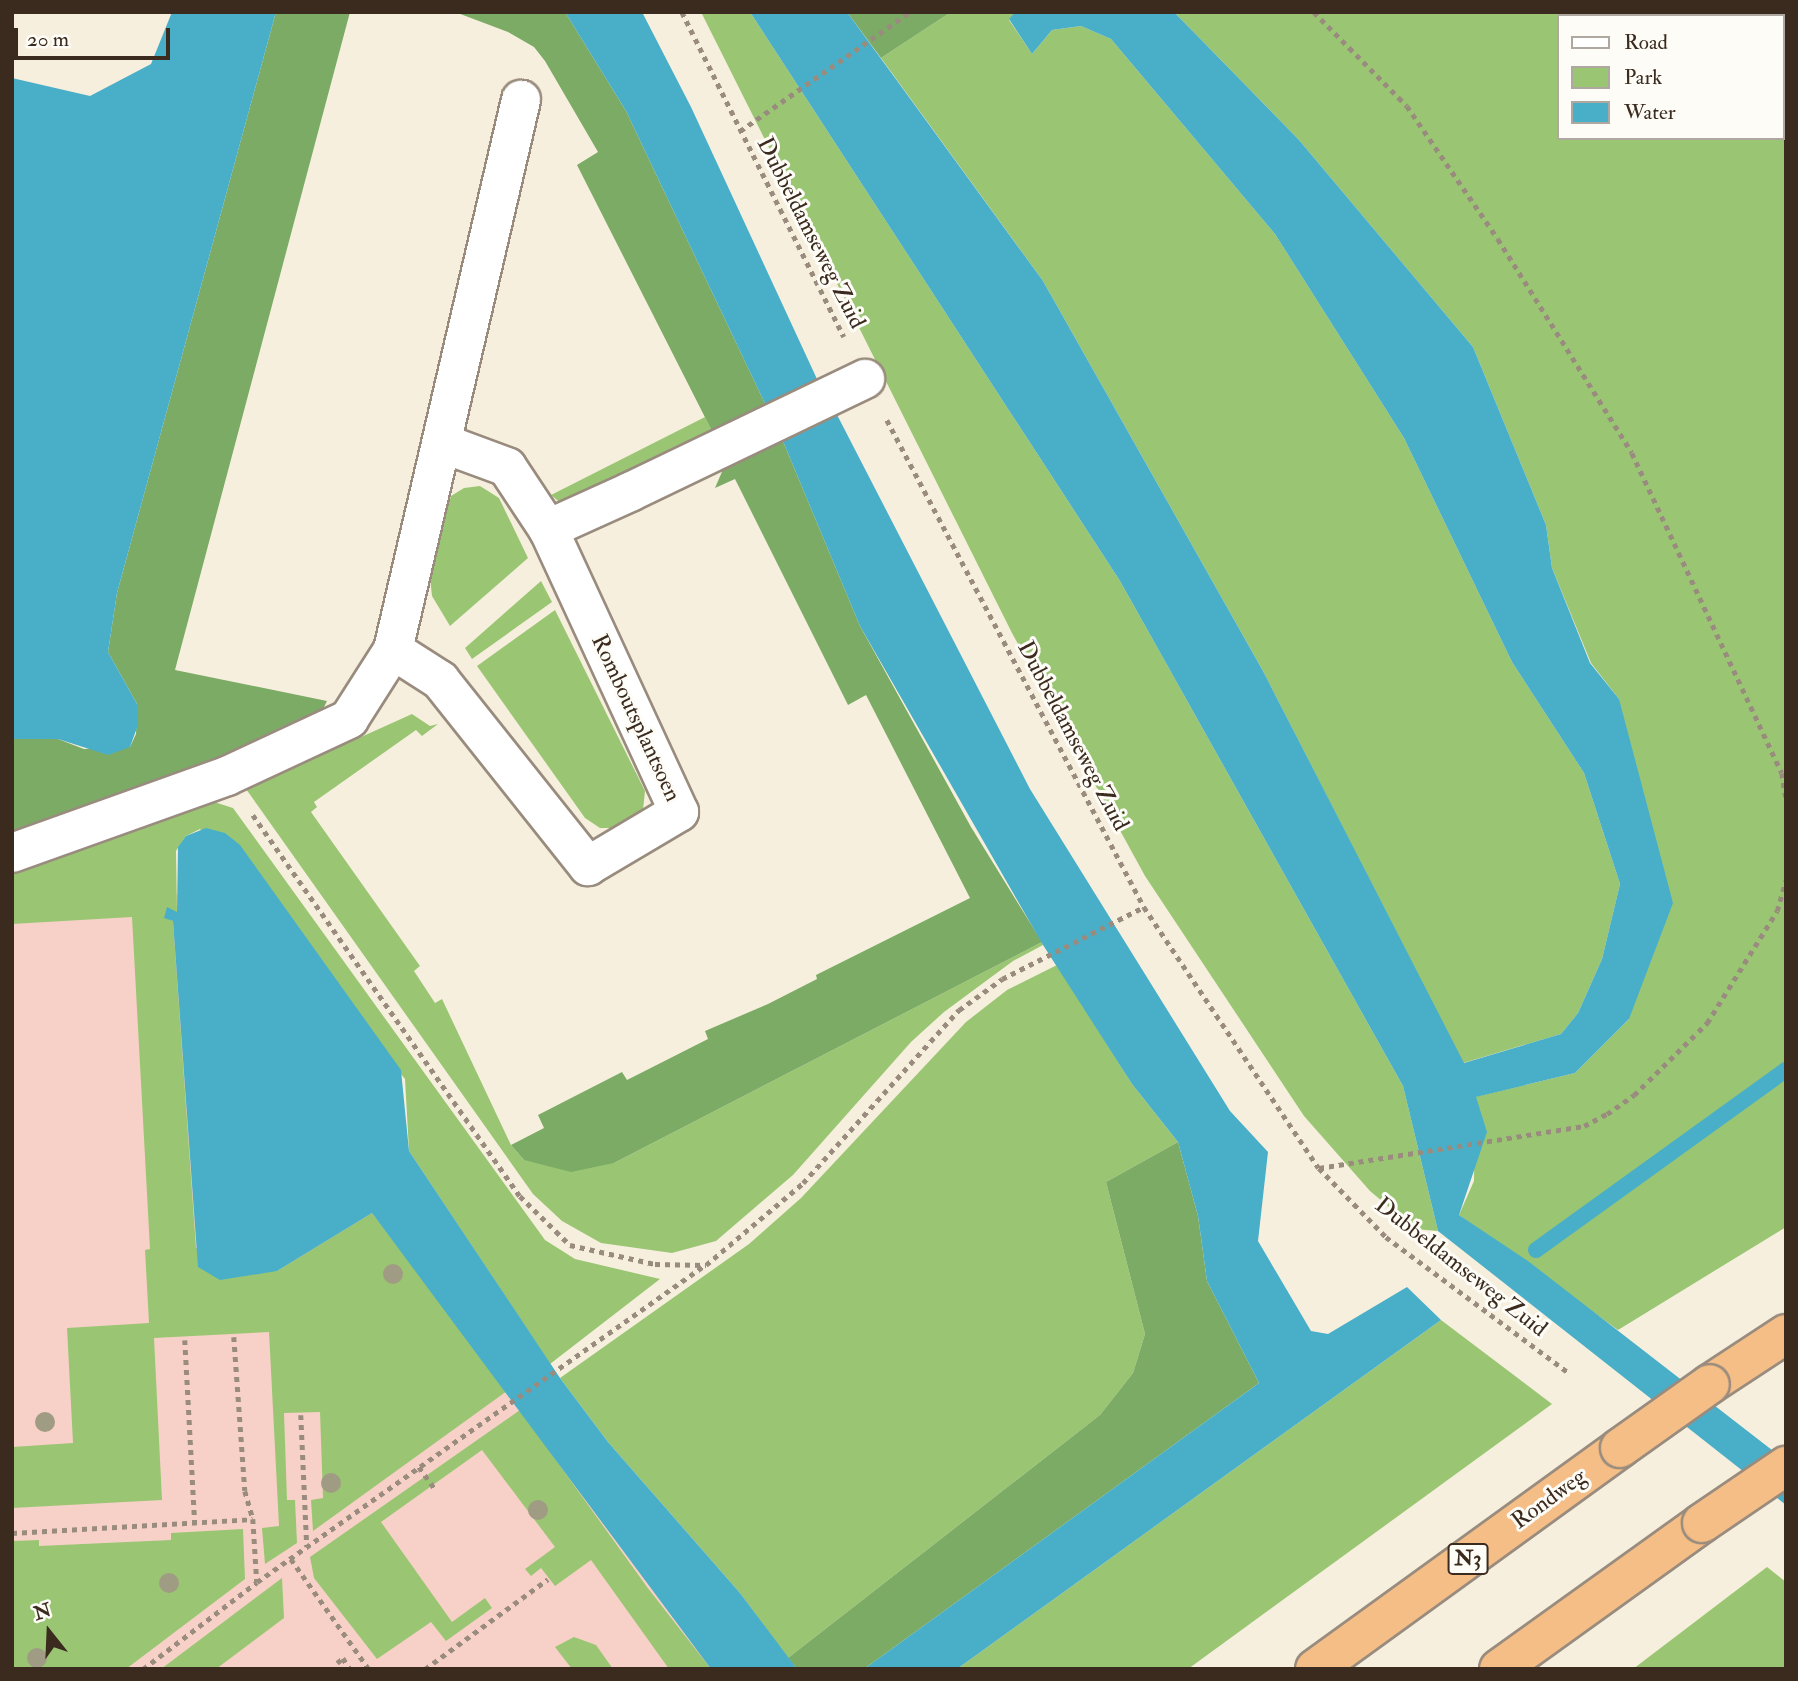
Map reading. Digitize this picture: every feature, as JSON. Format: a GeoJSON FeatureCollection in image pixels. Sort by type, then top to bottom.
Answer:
{"type":"FeatureCollection","features":[{"type":"Feature","properties":{"kind":"highway","name":"Rondweg"},"geometry":{"type":"LineString","coordinates":[[1315,1669],[1620,1448],[1786,1334]]}},
{"type":"Feature","properties":{"kind":"highway"},"geometry":{"type":"LineString","coordinates":[[1499,1669],[1786,1466]]}},
{"type":"Feature","properties":{"kind":"street"},"geometry":{"type":"LineString","coordinates":[[12,853],[227,776],[349,719],[393,650],[521,100]]}},
{"type":"Feature","properties":{"kind":"street"},"geometry":{"type":"LineString","coordinates":[[548,529],[852,385]]}},
{"type":"Feature","properties":{"kind":"street","name":"Romboutsplantsoen"},"geometry":{"type":"LineString","coordinates":[[393,650],[440,680],[588,866],[680,813],[548,529],[507,467],[442,443]]}},
{"type":"Feature","properties":{"kind":"path","name":"Dubbeldamseweg Zuid"},"geometry":{"type":"LineString","coordinates":[[682,12],[740,131],[852,385],[1144,907],[1318,1168],[1386,1237],[1569,1373]]}},
{"type":"Feature","properties":{"kind":"path"},"geometry":{"type":"LineString","coordinates":[[740,131],[910,12]]}},
{"type":"Feature","properties":{"kind":"path"},"geometry":{"type":"LineString","coordinates":[[1314,12],[1407,106],[1498,239],[1632,453],[1782,773],[1786,797]]}},
{"type":"Feature","properties":{"kind":"path"},"geometry":{"type":"LineString","coordinates":[[227,776],[520,1196],[546,1224],[570,1245],[610,1256],[655,1264],[706,1265]]}},
{"type":"Feature","properties":{"kind":"path"},"geometry":{"type":"LineString","coordinates":[[1318,1168],[1393,1154],[1584,1126],[1634,1095],[1707,1023],[1730,991],[1777,911],[1786,879]]}},
{"type":"Feature","properties":{"kind":"path"},"geometry":{"type":"LineString","coordinates":[[143,1669],[290,1559],[706,1265],[803,1183],[959,1010],[1031,964],[1144,907]]}},
{"type":"Feature","properties":{"kind":"path"},"geometry":{"type":"LineString","coordinates":[[234,1337],[245,1491],[253,1519],[257,1583]]}},
{"type":"Feature","properties":{"kind":"path"},"geometry":{"type":"LineString","coordinates":[[186,1340],[195,1522]]}},
{"type":"Feature","properties":{"kind":"path"},"geometry":{"type":"LineString","coordinates":[[301,1415],[307,1547]]}},
{"type":"Feature","properties":{"kind":"path"},"geometry":{"type":"LineString","coordinates":[[419,1467],[436,1490]]}},
{"type":"Feature","properties":{"kind":"path"},"geometry":{"type":"LineString","coordinates":[[12,1533],[253,1519]]}},
{"type":"Feature","properties":{"kind":"path"},"geometry":{"type":"LineString","coordinates":[[290,1559],[369,1669]]}},
{"type":"Feature","properties":{"kind":"path"},"geometry":{"type":"LineString","coordinates":[[425,1669],[548,1578]]}},
{"type":"Feature","properties":{"kind":"path"},"geometry":{"type":"LineString","coordinates":[[337,1663],[343,1658],[350,1669]]}},
{"type":"Feature","properties":{"kind":"shaded area"},"geometry":{"type":"Polygon","coordinates":[[[179,894],[715,1669],[12,1669],[12,903],[179,894]]]}},
{"type":"Feature","properties":{"kind":"green space"},"geometry":{"type":"Polygon","coordinates":[[[276,12],[350,12],[175,670],[327,701],[322,711],[270,739],[12,835],[12,739],[58,739],[84,749],[130,747],[136,734],[137,704],[108,652],[117,593],[276,12]]]}},
{"type":"Feature","properties":{"kind":"green space"},"geometry":{"type":"Polygon","coordinates":[[[455,12],[565,12],[626,111],[768,410],[715,437],[577,165],[598,152],[545,61],[534,47],[508,32],[455,12]]]}},
{"type":"Feature","properties":{"kind":"green space"},"geometry":{"type":"Polygon","coordinates":[[[701,12],[750,12],[1120,581],[1403,1086],[1438,1231],[1415,1229],[1370,1191],[1304,1116],[1145,876],[1012,633],[701,12]]]}},
{"type":"Feature","properties":{"kind":"green space"},"geometry":{"type":"Polygon","coordinates":[[[847,12],[951,12],[881,58],[847,12]]]}},
{"type":"Feature","properties":{"kind":"green space"},"geometry":{"type":"Polygon","coordinates":[[[951,12],[1015,12],[1009,20],[1032,54],[1052,30],[1081,26],[1111,39],[1275,234],[1404,438],[1512,662],[1584,773],[1620,884],[1602,959],[1578,1013],[1561,1034],[1463,1063],[1263,671],[1043,281],[881,58],[951,12]]]}},
{"type":"Feature","properties":{"kind":"green space"},"geometry":{"type":"Polygon","coordinates":[[[1174,12],[1786,12],[1786,1227],[1618,1330],[1459,1215],[1474,1181],[1475,1097],[1575,1073],[1629,1019],[1619,699],[1591,663],[1552,568],[1546,525],[1473,347],[1299,140],[1174,12]]]}},
{"type":"Feature","properties":{"kind":"green space"},"geometry":{"type":"Polygon","coordinates":[[[705,417],[715,437],[563,505],[551,495],[705,417]]]}},
{"type":"Feature","properties":{"kind":"green space"},"geometry":{"type":"Polygon","coordinates":[[[780,434],[860,626],[971,827],[1042,942],[614,1163],[571,1172],[524,1160],[511,1145],[544,1128],[538,1115],[622,1072],[627,1080],[708,1039],[705,1031],[768,1004],[817,979],[816,975],[970,898],[866,695],[848,705],[735,479],[715,488],[727,460],[780,434]]]}},
{"type":"Feature","properties":{"kind":"green space"},"geometry":{"type":"Polygon","coordinates":[[[480,486],[499,498],[528,558],[450,626],[432,596],[429,568],[451,496],[464,488],[480,486]]]}},
{"type":"Feature","properties":{"kind":"green space"},"geometry":{"type":"Polygon","coordinates":[[[541,581],[552,602],[472,659],[465,648],[541,581]]]}},
{"type":"Feature","properties":{"kind":"green space"},"geometry":{"type":"Polygon","coordinates":[[[555,610],[645,791],[643,810],[618,828],[600,828],[585,818],[477,666],[555,610]]]}},
{"type":"Feature","properties":{"kind":"green space"},"geometry":{"type":"Polygon","coordinates":[[[412,714],[430,726],[438,724],[422,736],[416,730],[314,802],[317,807],[311,812],[420,966],[414,971],[435,1003],[442,999],[511,1145],[524,1160],[614,1163],[1042,942],[1043,945],[1013,961],[944,1012],[911,1042],[793,1175],[716,1241],[672,1253],[601,1243],[562,1221],[533,1194],[246,789],[412,714]]]}},
{"type":"Feature","properties":{"kind":"green space"},"geometry":{"type":"Polygon","coordinates":[[[211,801],[233,808],[545,1240],[575,1259],[660,1279],[550,1364],[409,1151],[405,1079],[200,829],[186,836],[176,851],[177,913],[165,917],[173,921],[196,1248],[277,1271],[372,1213],[507,1391],[313,1531],[311,1500],[323,1498],[320,1412],[284,1413],[287,1500],[295,1500],[297,1543],[265,1564],[262,1528],[279,1526],[269,1332],[154,1338],[162,1500],[12,1508],[12,1447],[73,1443],[67,1328],[149,1323],[145,1250],[150,1249],[132,917],[12,924],[12,871],[211,801]]]}},
{"type":"Feature","properties":{"kind":"green space"},"geometry":{"type":"Polygon","coordinates":[[[1057,965],[1132,1084],[1178,1142],[1106,1182],[1145,1334],[1133,1373],[1100,1415],[788,1658],[740,1593],[608,1442],[560,1378],[749,1244],[801,1198],[966,1022],[1007,990],[1057,965]]]}},
{"type":"Feature","properties":{"kind":"green space"},"geometry":{"type":"Polygon","coordinates":[[[1178,1142],[1198,1216],[1207,1281],[1259,1383],[864,1669],[797,1669],[788,1658],[1100,1415],[1133,1373],[1145,1334],[1106,1182],[1178,1142]]]}},
{"type":"Feature","properties":{"kind":"green space"},"geometry":{"type":"Polygon","coordinates":[[[1441,1320],[1552,1404],[1188,1669],[957,1669],[1441,1320]]]}},
{"type":"Feature","properties":{"kind":"green space"},"geometry":{"type":"Polygon","coordinates":[[[520,1410],[647,1587],[711,1669],[669,1669],[591,1560],[555,1586],[541,1568],[531,1576],[525,1569],[555,1547],[482,1450],[381,1522],[452,1622],[485,1598],[492,1608],[446,1641],[431,1622],[377,1659],[314,1578],[310,1557],[520,1410]]]}},
{"type":"Feature","properties":{"kind":"green space"},"geometry":{"type":"Polygon","coordinates":[[[243,1529],[245,1579],[126,1669],[12,1669],[12,1541],[39,1540],[39,1546],[171,1540],[171,1533],[243,1529]]]}},
{"type":"Feature","properties":{"kind":"green space"},"geometry":{"type":"Polygon","coordinates":[[[1767,1567],[1786,1582],[1786,1669],[1633,1669],[1767,1567]]]}},
{"type":"Feature","properties":{"kind":"green space"},"geometry":{"type":"Polygon","coordinates":[[[282,1578],[284,1618],[216,1669],[161,1669],[282,1578]]]}},
{"type":"Feature","properties":{"kind":"green space"},"geometry":{"type":"Polygon","coordinates":[[[574,1637],[596,1645],[613,1669],[572,1669],[555,1647],[574,1637]]]}},
{"type":"Feature","properties":{"kind":"water"},"geometry":{"type":"Polygon","coordinates":[[[172,12],[276,12],[117,593],[108,652],[137,704],[138,725],[130,747],[108,755],[58,739],[12,739],[12,78],[90,96],[151,64],[172,12]]]}},
{"type":"Feature","properties":{"kind":"water"},"geometry":{"type":"Polygon","coordinates":[[[565,12],[642,12],[691,107],[817,379],[768,410],[626,111],[565,12]]]}},
{"type":"Feature","properties":{"kind":"water"},"geometry":{"type":"Polygon","coordinates":[[[750,12],[847,12],[1043,281],[1263,671],[1464,1063],[1561,1034],[1578,1013],[1602,959],[1620,884],[1584,773],[1512,662],[1404,438],[1275,234],[1111,39],[1081,26],[1052,30],[1032,54],[1009,19],[1015,12],[1174,12],[1299,140],[1473,347],[1546,525],[1552,568],[1590,663],[1619,699],[1673,903],[1629,1019],[1575,1073],[1476,1097],[1487,1132],[1459,1215],[1528,1261],[1786,1461],[1786,1505],[1438,1231],[1403,1086],[1120,581],[750,12]]]}},
{"type":"Feature","properties":{"kind":"water"},"geometry":{"type":"Polygon","coordinates":[[[833,407],[1030,789],[1230,1111],[1268,1152],[1258,1241],[1311,1331],[1328,1334],[1407,1287],[1441,1320],[957,1669],[864,1669],[1259,1383],[1207,1281],[1198,1216],[1178,1142],[1132,1084],[1043,945],[860,626],[780,434],[833,407]]]}},
{"type":"Feature","properties":{"kind":"water"},"geometry":{"type":"Polygon","coordinates":[[[206,828],[225,833],[240,845],[401,1070],[409,1151],[560,1378],[608,1442],[740,1593],[797,1669],[711,1669],[372,1213],[277,1271],[220,1280],[198,1267],[173,921],[164,918],[167,907],[177,912],[178,847],[186,836],[206,828]]]}},
{"type":"Feature","properties":{"kind":"waterway"},"geometry":{"type":"LineString","coordinates":[[1536,1250],[1786,1070]]}}]}
